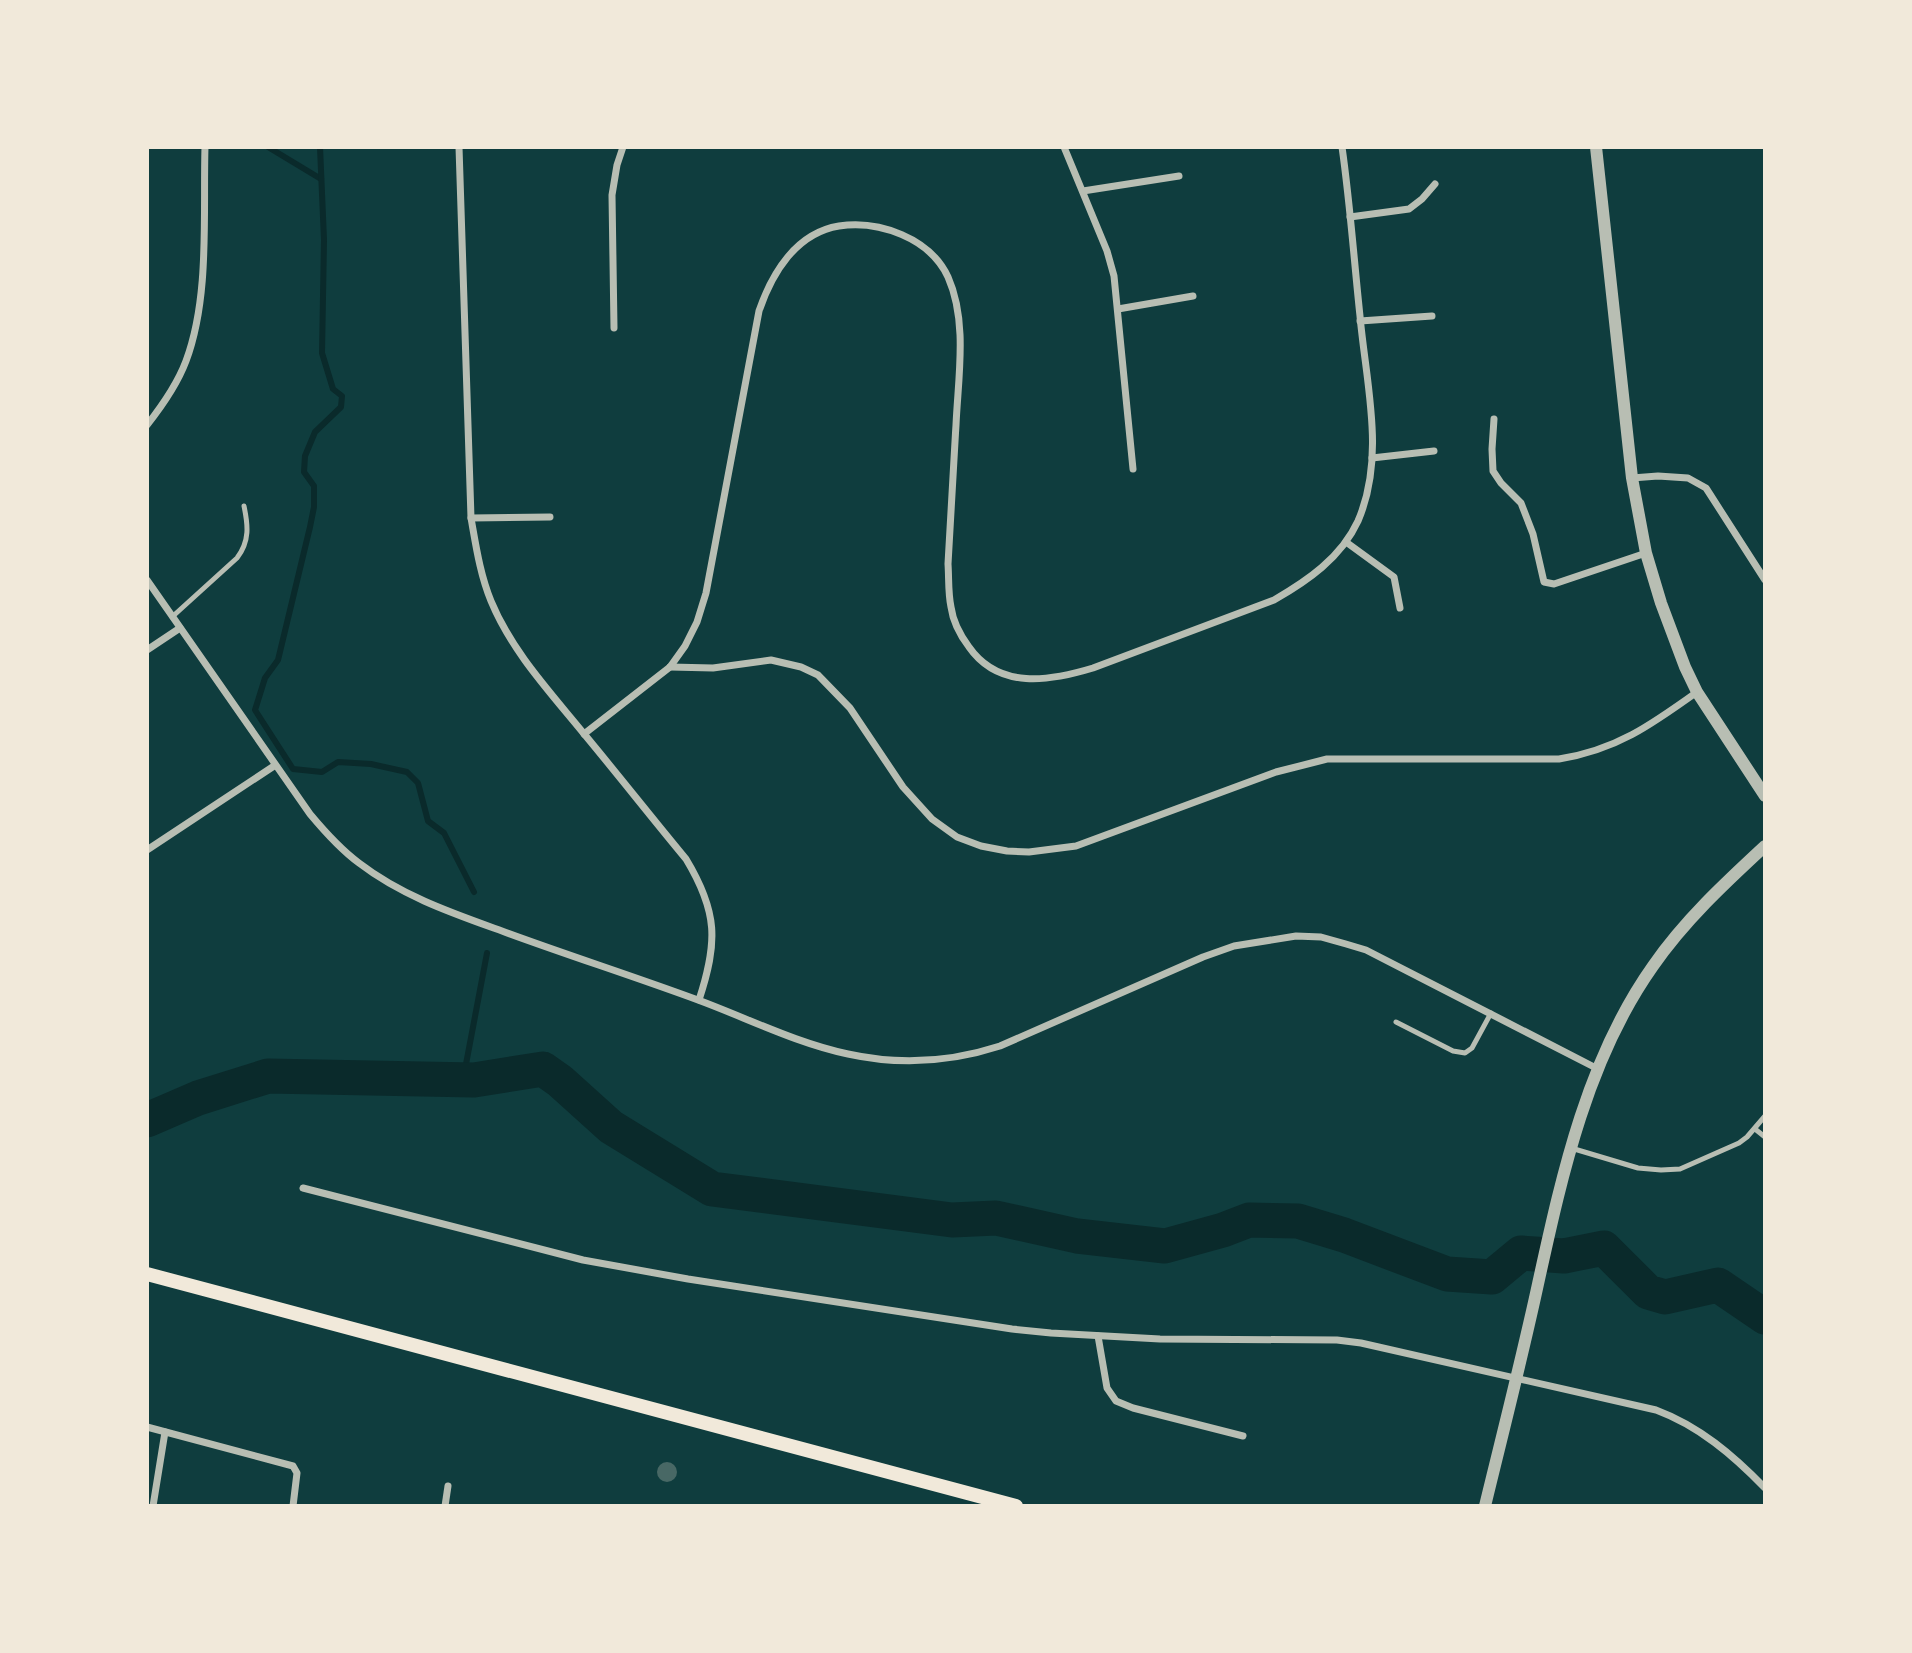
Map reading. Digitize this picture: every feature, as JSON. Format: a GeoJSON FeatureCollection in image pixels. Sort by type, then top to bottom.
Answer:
{"type":"FeatureCollection","features":[{"type":"Feature","properties":{"kind":"main road"},"geometry":{"type":"LineString","coordinates":[[147,1274],[1016,1506]]}},
{"type":"Feature","properties":{"kind":"street"},"geometry":{"type":"LineString","coordinates":[[147,425],[173,388],[186,362],[195,329],[202,269],[205,147]]}},
{"type":"Feature","properties":{"kind":"street"},"geometry":{"type":"LineString","coordinates":[[459,147],[471,518],[482,575],[506,631],[545,688],[686,859],[701,884],[711,922],[712,942],[711,965],[699,1000]]}},
{"type":"Feature","properties":{"kind":"street"},"geometry":{"type":"LineString","coordinates":[[614,328],[612,195],[623,147]]}},
{"type":"Feature","properties":{"kind":"street"},"geometry":{"type":"LineString","coordinates":[[1064,147],[1107,251],[1118,309],[1133,469]]}},
{"type":"Feature","properties":{"kind":"street"},"geometry":{"type":"LineString","coordinates":[[584,734],[670,667],[685,646],[697,622],[706,593],[757,320],[766,290],[773,275],[802,243],[838,226],[859,225],[902,234],[920,245],[936,260],[951,286],[958,321],[960,351],[948,564],[949,594],[959,633],[973,653],[988,666],[1006,676],[1041,680],[1062,677],[1093,668],[1274,600],[1300,585],[1346,542],[1365,502],[1371,480],[1372,429],[1342,147]]}},
{"type":"Feature","properties":{"kind":"street"},"geometry":{"type":"LineString","coordinates":[[1596,147],[1632,478],[1646,553],[1675,642],[1698,692],[1765,796]]}},
{"type":"Feature","properties":{"kind":"street"},"geometry":{"type":"LineString","coordinates":[[1083,191],[1179,176]]}},
{"type":"Feature","properties":{"kind":"street"},"geometry":{"type":"LineString","coordinates":[[1350,217],[1409,209],[1435,184]]}},
{"type":"Feature","properties":{"kind":"street"},"geometry":{"type":"LineString","coordinates":[[1118,309],[1193,296]]}},
{"type":"Feature","properties":{"kind":"street"},"geometry":{"type":"LineString","coordinates":[[1360,321],[1432,316]]}},
{"type":"Feature","properties":{"kind":"street"},"geometry":{"type":"LineString","coordinates":[[1494,419],[1493,471],[1521,503],[1533,534],[1544,582],[1554,584],[1646,553]]}},
{"type":"Feature","properties":{"kind":"street"},"geometry":{"type":"LineString","coordinates":[[1372,458],[1434,451]]}},
{"type":"Feature","properties":{"kind":"street"},"geometry":{"type":"LineString","coordinates":[[1632,478],[1688,478],[1706,488],[1765,580]]}},
{"type":"Feature","properties":{"kind":"street"},"geometry":{"type":"LineString","coordinates":[[471,518],[550,517]]}},
{"type":"Feature","properties":{"kind":"street"},"geometry":{"type":"LineString","coordinates":[[1346,542],[1394,577],[1400,608]]}},
{"type":"Feature","properties":{"kind":"street"},"geometry":{"type":"LineString","coordinates":[[147,580],[274,766],[332,840],[359,863],[417,899],[699,1000],[821,1047],[849,1055],[905,1060],[948,1059],[972,1055],[1000,1046],[1203,957],[1245,944],[1296,936],[1321,937],[1366,950],[1598,1069]]}},
{"type":"Feature","properties":{"kind":"street"},"geometry":{"type":"LineString","coordinates":[[147,650],[180,628]]}},
{"type":"Feature","properties":{"kind":"street"},"geometry":{"type":"LineString","coordinates":[[670,667],[713,668],[771,660],[801,667],[818,675],[850,708],[903,786],[932,819],[957,837],[981,846],[1029,852],[1076,846],[1276,772],[1328,759],[1559,759],[1588,754],[1642,731],[1698,692]]}},
{"type":"Feature","properties":{"kind":"street"},"geometry":{"type":"LineString","coordinates":[[147,850],[274,766]]}},
{"type":"Feature","properties":{"kind":"street"},"geometry":{"type":"LineString","coordinates":[[1485,1506],[1549,1233],[1571,1148],[1598,1069],[1628,1007],[1653,966],[1729,879],[1765,846]]}},
{"type":"Feature","properties":{"kind":"street"},"geometry":{"type":"LineString","coordinates":[[303,1188],[514,1244],[596,1262],[688,1279],[1012,1329],[1098,1336],[1337,1340],[1361,1343],[1656,1410],[1680,1419],[1719,1446],[1765,1488]]}},
{"type":"Feature","properties":{"kind":"street"},"geometry":{"type":"LineString","coordinates":[[1098,1336],[1107,1388],[1116,1401],[1133,1408],[1243,1436]]}},
{"type":"Feature","properties":{"kind":"street"},"geometry":{"type":"LineString","coordinates":[[147,1427],[293,1466],[298,1473],[293,1506]]}},
{"type":"Feature","properties":{"kind":"street"},"geometry":{"type":"LineString","coordinates":[[153,1506],[165,1432]]}},
{"type":"Feature","properties":{"kind":"street"},"geometry":{"type":"LineString","coordinates":[[445,1506],[448,1486]]}},
{"type":"Feature","properties":{"kind":"lane"},"geometry":{"type":"LineString","coordinates":[[172,617],[245,548],[248,535],[244,506]]}},
{"type":"Feature","properties":{"kind":"lane"},"geometry":{"type":"LineString","coordinates":[[1396,1022],[1453,1051],[1465,1053],[1472,1048],[1491,1013]]}},
{"type":"Feature","properties":{"kind":"lane"},"geometry":{"type":"LineString","coordinates":[[1571,1148],[1638,1168],[1680,1169],[1739,1143],[1765,1116]]}},
{"type":"Feature","properties":{"kind":"lane"},"geometry":{"type":"LineString","coordinates":[[1755,1129],[1765,1137]]}},
{"type":"Feature","properties":{"kind":"building"},"geometry":{"type":"Polygon","coordinates":[[[667,1462],[674,1465],[677,1472],[674,1479],[667,1482],[660,1479],[657,1472],[660,1465],[667,1462]]]}},
{"type":"Feature","properties":{"kind":"waterway"},"geometry":{"type":"LineString","coordinates":[[268,147],[321,179]]}},
{"type":"Feature","properties":{"kind":"waterway"},"geometry":{"type":"LineString","coordinates":[[320,147],[324,240],[322,353],[333,389],[342,396],[341,407],[315,432],[305,456],[304,472],[314,486],[314,507],[278,660],[265,678],[255,710],[293,769],[322,772],[338,762],[371,764],[407,772],[418,783],[428,821],[444,833],[474,892]]}},
{"type":"Feature","properties":{"kind":"waterway"},"geometry":{"type":"LineString","coordinates":[[463,1080],[487,953]]}},
{"type":"Feature","properties":{"kind":"waterway"},"geometry":{"type":"LineString","coordinates":[[147,1120],[198,1098],[268,1076],[474,1080],[543,1069],[611,1127],[712,1189],[952,1220],[996,1218],[1077,1236],[1165,1246],[1249,1220],[1298,1221],[1344,1235],[1447,1274],[1492,1277],[1521,1253],[1564,1256],[1604,1248],[1648,1292],[1665,1297],[1718,1285],[1765,1317]]}}]}
